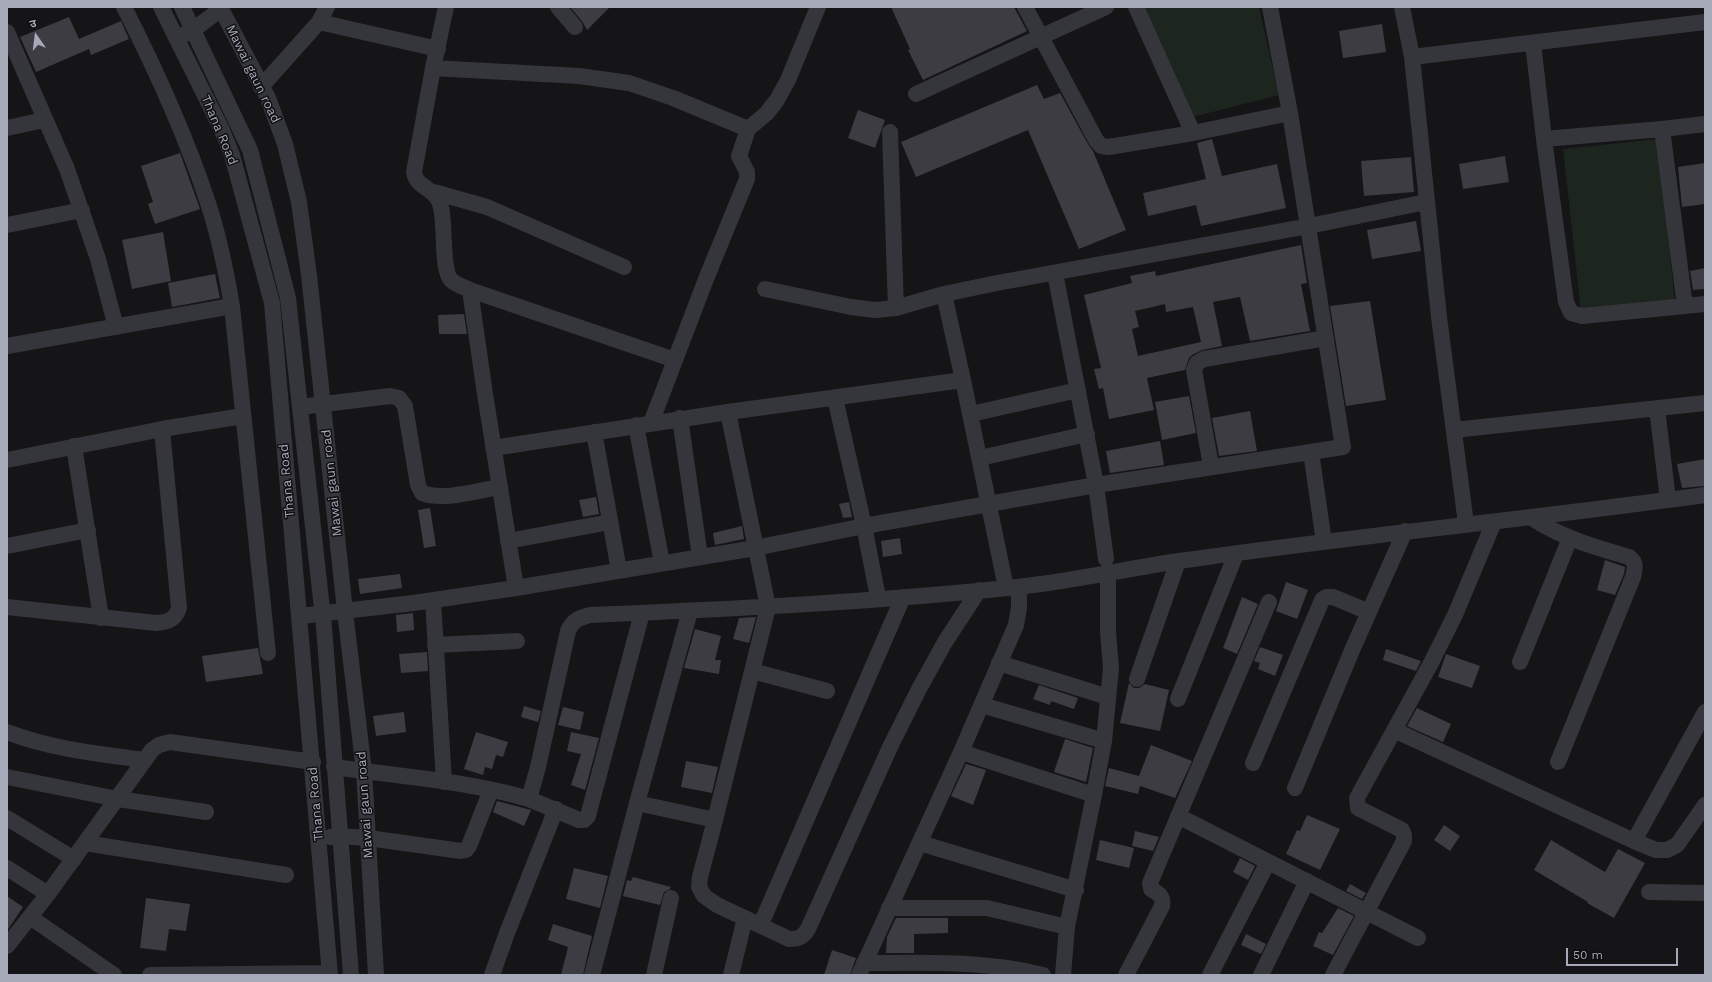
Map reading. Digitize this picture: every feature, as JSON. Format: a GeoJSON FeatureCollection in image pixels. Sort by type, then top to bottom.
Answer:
{"type":"FeatureCollection","features":[{"type":"Feature","properties":{"kind":"street"},"geometry":{"type":"LineString","coordinates":[[124,7],[142,42],[190,152],[208,204],[224,261],[232,306],[268,653]]}},
{"type":"Feature","properties":{"kind":"street","name":"Thana Road"},"geometry":{"type":"LineString","coordinates":[[161,7],[221,128],[232,155],[272,303],[330,974]]}},
{"type":"Feature","properties":{"kind":"street","name":"Thana Road"},"geometry":{"type":"LineString","coordinates":[[182,7],[250,150],[288,298],[322,613],[351,975]]}},
{"type":"Feature","properties":{"kind":"street"},"geometry":{"type":"LineString","coordinates":[[261,87],[319,22],[327,7]]}},
{"type":"Feature","properties":{"kind":"street"},"geometry":{"type":"LineString","coordinates":[[446,7],[414,172],[417,182],[434,192],[487,208],[624,268]]}},
{"type":"Feature","properties":{"kind":"street"},"geometry":{"type":"LineString","coordinates":[[558,7],[575,27]]}},
{"type":"Feature","properties":{"kind":"street"},"geometry":{"type":"LineString","coordinates":[[662,563],[644,424],[675,360],[747,179],[747,172],[738,156],[748,129],[768,113],[777,100],[788,80],[818,7]]}},
{"type":"Feature","properties":{"kind":"street"},"geometry":{"type":"LineString","coordinates":[[1025,7],[1096,140],[1101,146],[1109,147],[1193,133],[1290,113]]}},
{"type":"Feature","properties":{"kind":"street"},"geometry":{"type":"LineString","coordinates":[[916,94],[972,69],[1041,35],[1106,7]]}},
{"type":"Feature","properties":{"kind":"street"},"geometry":{"type":"LineString","coordinates":[[1136,7],[1193,133]]}},
{"type":"Feature","properties":{"kind":"street"},"geometry":{"type":"LineString","coordinates":[[300,616],[433,600],[516,588],[755,548],[864,526],[1096,485],[1211,466],[1343,447],[1309,226],[1270,7]]}},
{"type":"Feature","properties":{"kind":"street"},"geometry":{"type":"LineString","coordinates":[[1402,7],[1412,57],[1426,202],[1466,524]]}},
{"type":"Feature","properties":{"kind":"street"},"geometry":{"type":"LineString","coordinates":[[176,38],[193,30],[220,8]]}},
{"type":"Feature","properties":{"kind":"street","name":"Mawai gaun road"},"geometry":{"type":"LineString","coordinates":[[220,8],[268,98],[285,144],[299,202],[324,404],[345,610],[364,771],[376,975]]}},
{"type":"Feature","properties":{"kind":"street"},"geometry":{"type":"LineString","coordinates":[[319,22],[438,49]]}},
{"type":"Feature","properties":{"kind":"street"},"geometry":{"type":"LineString","coordinates":[[1412,57],[1705,22]]}},
{"type":"Feature","properties":{"kind":"street"},"geometry":{"type":"LineString","coordinates":[[7,32],[44,120],[67,169],[98,259],[116,327]]}},
{"type":"Feature","properties":{"kind":"street"},"geometry":{"type":"LineString","coordinates":[[1533,43],[1544,139],[1566,302],[1571,313],[1582,316],[1705,304]]}},
{"type":"Feature","properties":{"kind":"street"},"geometry":{"type":"LineString","coordinates":[[433,68],[579,76],[629,84],[673,98],[748,129]]}},
{"type":"Feature","properties":{"kind":"street"},"geometry":{"type":"LineString","coordinates":[[7,128],[44,120]]}},
{"type":"Feature","properties":{"kind":"street"},"geometry":{"type":"LineString","coordinates":[[1544,139],[1705,124]]}},
{"type":"Feature","properties":{"kind":"street"},"geometry":{"type":"LineString","coordinates":[[1662,129],[1685,306]]}},
{"type":"Feature","properties":{"kind":"street"},"geometry":{"type":"LineString","coordinates":[[890,132],[896,308]]}},
{"type":"Feature","properties":{"kind":"street"},"geometry":{"type":"LineString","coordinates":[[434,192],[439,202],[442,215],[447,269],[450,279],[457,284],[470,290],[675,360]]}},
{"type":"Feature","properties":{"kind":"street"},"geometry":{"type":"LineString","coordinates":[[765,289],[851,307],[875,310],[896,308],[944,294],[1309,226],[1426,202]]}},
{"type":"Feature","properties":{"kind":"street"},"geometry":{"type":"LineString","coordinates":[[7,226],[82,210]]}},
{"type":"Feature","properties":{"kind":"street"},"geometry":{"type":"LineString","coordinates":[[1055,273],[1096,485],[1107,566],[1108,631],[1111,668],[1104,741],[1068,927],[1063,975]]}},
{"type":"Feature","properties":{"kind":"street"},"geometry":{"type":"LineString","coordinates":[[470,290],[499,487],[516,588]]}},
{"type":"Feature","properties":{"kind":"street"},"geometry":{"type":"LineString","coordinates":[[944,294],[990,504],[1019,608],[1016,625],[982,705],[861,969],[943,963],[993,966],[1044,975]]}},
{"type":"Feature","properties":{"kind":"street"},"geometry":{"type":"LineString","coordinates":[[7,346],[232,306]]}},
{"type":"Feature","properties":{"kind":"street"},"geometry":{"type":"LineString","coordinates":[[1211,466],[1194,370],[1197,363],[1204,359],[1326,338]]}},
{"type":"Feature","properties":{"kind":"street"},"geometry":{"type":"LineString","coordinates":[[493,448],[680,418],[964,380]]}},
{"type":"Feature","properties":{"kind":"street"},"geometry":{"type":"LineString","coordinates":[[971,414],[1078,390]]}},
{"type":"Feature","properties":{"kind":"street"},"geometry":{"type":"LineString","coordinates":[[300,407],[390,396],[399,398],[405,406],[418,485],[422,493],[430,496],[443,496],[499,487]]}},
{"type":"Feature","properties":{"kind":"street"},"geometry":{"type":"LineString","coordinates":[[835,398],[864,526],[877,592]]}},
{"type":"Feature","properties":{"kind":"street"},"geometry":{"type":"LineString","coordinates":[[1454,430],[1705,403]]}},
{"type":"Feature","properties":{"kind":"street"},"geometry":{"type":"LineString","coordinates":[[1656,408],[1668,500]]}},
{"type":"Feature","properties":{"kind":"street"},"geometry":{"type":"LineString","coordinates":[[728,412],[768,607],[737,725],[700,877],[699,887],[704,896],[717,905],[761,924],[789,939],[798,939],[804,936],[891,745],[945,642],[979,590]]}},
{"type":"Feature","properties":{"kind":"street"},"geometry":{"type":"LineString","coordinates":[[7,460],[162,429],[243,416]]}},
{"type":"Feature","properties":{"kind":"street"},"geometry":{"type":"LineString","coordinates":[[680,418],[700,557]]}},
{"type":"Feature","properties":{"kind":"street"},"geometry":{"type":"LineString","coordinates":[[7,607],[156,623],[168,622],[176,616],[179,608],[162,429]]}},
{"type":"Feature","properties":{"kind":"street"},"geometry":{"type":"LineString","coordinates":[[594,432],[619,570]]}},
{"type":"Feature","properties":{"kind":"street"},"geometry":{"type":"LineString","coordinates":[[980,458],[1087,434]]}},
{"type":"Feature","properties":{"kind":"street"},"geometry":{"type":"LineString","coordinates":[[74,446],[101,618]]}},
{"type":"Feature","properties":{"kind":"street"},"geometry":{"type":"LineString","coordinates":[[1311,452],[1324,542]]}},
{"type":"Feature","properties":{"kind":"street"},"geometry":{"type":"LineString","coordinates":[[529,799],[538,767],[571,625],[577,619],[590,616],[768,607],[1012,587],[1107,566],[1178,561],[1405,531],[1532,518],[1705,495]]}},
{"type":"Feature","properties":{"kind":"street"},"geometry":{"type":"LineString","coordinates":[[1532,518],[1548,528],[1570,538],[1629,557],[1634,561],[1636,568],[1558,762]]}},
{"type":"Feature","properties":{"kind":"street"},"geometry":{"type":"LineString","coordinates":[[508,541],[610,522]]}},
{"type":"Feature","properties":{"kind":"street"},"geometry":{"type":"LineString","coordinates":[[1333,975],[1404,841],[1402,830],[1362,811],[1356,804],[1356,798],[1455,615],[1494,522]]}},
{"type":"Feature","properties":{"kind":"street"},"geometry":{"type":"LineString","coordinates":[[7,546],[88,530]]}},
{"type":"Feature","properties":{"kind":"street"},"geometry":{"type":"LineString","coordinates":[[1295,788],[1369,612],[1405,531]]}},
{"type":"Feature","properties":{"kind":"street"},"geometry":{"type":"LineString","coordinates":[[1520,662],[1570,538]]}},
{"type":"Feature","properties":{"kind":"street"},"geometry":{"type":"LineString","coordinates":[[1178,699],[1236,554]]}},
{"type":"Feature","properties":{"kind":"street"},"geometry":{"type":"LineString","coordinates":[[1137,679],[1178,561]]}},
{"type":"Feature","properties":{"kind":"street"},"geometry":{"type":"LineString","coordinates":[[761,924],[903,597]]}},
{"type":"Feature","properties":{"kind":"street"},"geometry":{"type":"LineString","coordinates":[[1253,763],[1322,600],[1326,597],[1332,597],[1369,612]]}},
{"type":"Feature","properties":{"kind":"street"},"geometry":{"type":"LineString","coordinates":[[433,600],[444,782]]}},
{"type":"Feature","properties":{"kind":"street"},"geometry":{"type":"LineString","coordinates":[[1126,975],[1162,906],[1163,901],[1161,896],[1151,889],[1150,883],[1269,602]]}},
{"type":"Feature","properties":{"kind":"street"},"geometry":{"type":"LineString","coordinates":[[592,975],[637,803],[690,611]]}},
{"type":"Feature","properties":{"kind":"street"},"geometry":{"type":"LineString","coordinates":[[334,767],[444,782],[490,790],[529,799],[556,809],[579,820],[584,820],[588,816],[642,613]]}},
{"type":"Feature","properties":{"kind":"street"},"geometry":{"type":"LineString","coordinates":[[435,645],[517,641]]}},
{"type":"Feature","properties":{"kind":"street"},"geometry":{"type":"LineString","coordinates":[[999,663],[1108,697]]}},
{"type":"Feature","properties":{"kind":"street"},"geometry":{"type":"LineString","coordinates":[[752,671],[827,691]]}},
{"type":"Feature","properties":{"kind":"street"},"geometry":{"type":"LineString","coordinates":[[982,705],[1104,741]]}},
{"type":"Feature","properties":{"kind":"street"},"geometry":{"type":"LineString","coordinates":[[1634,841],[1705,712]]}},
{"type":"Feature","properties":{"kind":"street"},"geometry":{"type":"LineString","coordinates":[[1394,730],[1656,850],[1667,850],[1676,846],[1700,822],[1705,805]]}},
{"type":"Feature","properties":{"kind":"street"},"geometry":{"type":"LineString","coordinates":[[7,732],[22,738],[69,750],[145,760]]}},
{"type":"Feature","properties":{"kind":"street"},"geometry":{"type":"LineString","coordinates":[[7,946],[74,859],[152,750],[159,745],[170,742],[312,762]]}},
{"type":"Feature","properties":{"kind":"street"},"geometry":{"type":"LineString","coordinates":[[961,752],[1094,795]]}},
{"type":"Feature","properties":{"kind":"street"},"geometry":{"type":"LineString","coordinates":[[7,777],[118,799],[206,812]]}},
{"type":"Feature","properties":{"kind":"street"},"geometry":{"type":"LineString","coordinates":[[319,838],[340,836],[368,838],[461,851],[466,850],[469,846],[490,790]]}},
{"type":"Feature","properties":{"kind":"street"},"geometry":{"type":"LineString","coordinates":[[637,803],[714,820]]}},
{"type":"Feature","properties":{"kind":"street"},"geometry":{"type":"LineString","coordinates":[[492,975],[556,809]]}},
{"type":"Feature","properties":{"kind":"street"},"geometry":{"type":"LineString","coordinates":[[1178,816],[1418,938]]}},
{"type":"Feature","properties":{"kind":"street"},"geometry":{"type":"LineString","coordinates":[[7,818],[74,859]]}},
{"type":"Feature","properties":{"kind":"street"},"geometry":{"type":"LineString","coordinates":[[85,843],[286,875]]}},
{"type":"Feature","properties":{"kind":"street"},"geometry":{"type":"LineString","coordinates":[[920,843],[1076,890]]}},
{"type":"Feature","properties":{"kind":"street"},"geometry":{"type":"LineString","coordinates":[[1210,975],[1268,862]]}},
{"type":"Feature","properties":{"kind":"street"},"geometry":{"type":"LineString","coordinates":[[7,868],[48,894]]}},
{"type":"Feature","properties":{"kind":"street"},"geometry":{"type":"LineString","coordinates":[[1261,975],[1307,881]]}},
{"type":"Feature","properties":{"kind":"street"},"geometry":{"type":"LineString","coordinates":[[1649,892],[1705,893]]}},
{"type":"Feature","properties":{"kind":"street"},"geometry":{"type":"LineString","coordinates":[[654,975],[671,898]]}},
{"type":"Feature","properties":{"kind":"street"},"geometry":{"type":"LineString","coordinates":[[889,908],[987,908],[1068,927]]}},
{"type":"Feature","properties":{"kind":"street"},"geometry":{"type":"LineString","coordinates":[[30,917],[114,975]]}},
{"type":"Feature","properties":{"kind":"street"},"geometry":{"type":"LineString","coordinates":[[731,975],[745,918]]}},
{"type":"Feature","properties":{"kind":"street"},"geometry":{"type":"LineString","coordinates":[[150,975],[330,974]]}},
{"type":"Feature","properties":{"kind":"shaded area"},"geometry":{"type":"Polygon","coordinates":[[[1141,7],[1259,7],[1279,95],[1193,117],[1141,7]]]}},
{"type":"Feature","properties":{"kind":"shaded area"},"geometry":{"type":"Polygon","coordinates":[[[1658,139],[1675,302],[1581,312],[1563,149],[1658,139]]]}},
{"type":"Feature","properties":{"kind":"building"},"geometry":{"type":"Polygon","coordinates":[[[570,7],[610,7],[587,30],[582,21],[570,7]]]}},
{"type":"Feature","properties":{"kind":"building"},"geometry":{"type":"Polygon","coordinates":[[[891,7],[1014,7],[1027,31],[923,80],[908,50],[910,49],[891,7]]]}},
{"type":"Feature","properties":{"kind":"building"},"geometry":{"type":"Polygon","coordinates":[[[69,17],[79,39],[121,21],[129,39],[91,55],[89,49],[36,72],[20,37],[69,17]]]}},
{"type":"Feature","properties":{"kind":"building"},"geometry":{"type":"Polygon","coordinates":[[[1382,24],[1386,52],[1343,58],[1339,31],[1382,24]]]}},
{"type":"Feature","properties":{"kind":"building"},"geometry":{"type":"Polygon","coordinates":[[[1037,85],[1044,99],[1060,93],[1093,151],[1126,230],[1079,249],[1028,130],[916,177],[901,142],[1037,85]]]}},
{"type":"Feature","properties":{"kind":"building"},"geometry":{"type":"Polygon","coordinates":[[[858,110],[885,120],[875,148],[848,138],[858,110]]]}},
{"type":"Feature","properties":{"kind":"building"},"geometry":{"type":"Polygon","coordinates":[[[1212,139],[1222,176],[1277,164],[1286,208],[1201,226],[1196,205],[1148,216],[1143,193],[1206,179],[1197,143],[1212,139]]]}},
{"type":"Feature","properties":{"kind":"building"},"geometry":{"type":"Polygon","coordinates":[[[180,153],[200,209],[155,224],[148,204],[153,202],[141,166],[180,153]]]}},
{"type":"Feature","properties":{"kind":"building"},"geometry":{"type":"Polygon","coordinates":[[[1505,156],[1509,182],[1463,189],[1459,164],[1505,156]]]}},
{"type":"Feature","properties":{"kind":"building"},"geometry":{"type":"Polygon","coordinates":[[[1411,157],[1414,192],[1364,196],[1361,161],[1411,157]]]}},
{"type":"Feature","properties":{"kind":"building"},"geometry":{"type":"Polygon","coordinates":[[[1705,163],[1705,204],[1682,207],[1678,167],[1705,163]]]}},
{"type":"Feature","properties":{"kind":"building"},"geometry":{"type":"Polygon","coordinates":[[[1416,221],[1421,251],[1372,259],[1367,230],[1416,221]]]}},
{"type":"Feature","properties":{"kind":"building"},"geometry":{"type":"Polygon","coordinates":[[[163,232],[171,281],[132,289],[122,240],[163,232]]]}},
{"type":"Feature","properties":{"kind":"building"},"geometry":{"type":"Polygon","coordinates":[[[1301,245],[1307,283],[1301,284],[1310,331],[1250,341],[1240,297],[1213,302],[1222,346],[1202,350],[1192,355],[1189,358],[1185,370],[1147,378],[1154,410],[1109,419],[1103,388],[1099,389],[1094,369],[1101,368],[1084,295],[1132,283],[1130,276],[1155,271],[1156,276],[1301,245]],[[1165,304],[1135,311],[1139,327],[1132,329],[1138,356],[1201,342],[1193,307],[1166,312],[1165,304]]]}},
{"type":"Feature","properties":{"kind":"building"},"geometry":{"type":"Polygon","coordinates":[[[1705,268],[1705,289],[1693,290],[1690,271],[1705,268]]]}},
{"type":"Feature","properties":{"kind":"building"},"geometry":{"type":"Polygon","coordinates":[[[215,274],[220,298],[172,307],[168,283],[215,274]]]}},
{"type":"Feature","properties":{"kind":"building"},"geometry":{"type":"Polygon","coordinates":[[[1370,301],[1386,400],[1346,406],[1330,306],[1370,301]]]}},
{"type":"Feature","properties":{"kind":"building"},"geometry":{"type":"Polygon","coordinates":[[[464,314],[467,334],[439,334],[438,315],[464,314]]]}},
{"type":"Feature","properties":{"kind":"building"},"geometry":{"type":"Polygon","coordinates":[[[1189,396],[1196,433],[1162,440],[1155,402],[1189,396]]]}},
{"type":"Feature","properties":{"kind":"building"},"geometry":{"type":"Polygon","coordinates":[[[1250,411],[1257,451],[1219,456],[1212,418],[1250,411]]]}},
{"type":"Feature","properties":{"kind":"building"},"geometry":{"type":"Polygon","coordinates":[[[1160,441],[1164,465],[1110,473],[1106,451],[1160,441]]]}},
{"type":"Feature","properties":{"kind":"building"},"geometry":{"type":"Polygon","coordinates":[[[1705,459],[1705,486],[1682,488],[1677,464],[1705,459]]]}},
{"type":"Feature","properties":{"kind":"building"},"geometry":{"type":"Polygon","coordinates":[[[596,497],[599,514],[583,517],[579,500],[596,497]]]}},
{"type":"Feature","properties":{"kind":"building"},"geometry":{"type":"Polygon","coordinates":[[[849,502],[852,517],[843,518],[839,504],[849,502]]]}},
{"type":"Feature","properties":{"kind":"building"},"geometry":{"type":"Polygon","coordinates":[[[430,508],[436,546],[424,548],[418,510],[430,508]]]}},
{"type":"Feature","properties":{"kind":"building"},"geometry":{"type":"Polygon","coordinates":[[[742,526],[744,539],[715,545],[713,533],[742,526]]]}},
{"type":"Feature","properties":{"kind":"building"},"geometry":{"type":"Polygon","coordinates":[[[900,538],[902,554],[883,557],[881,541],[900,538]]]}},
{"type":"Feature","properties":{"kind":"building"},"geometry":{"type":"Polygon","coordinates":[[[1605,560],[1625,567],[1624,574],[1615,595],[1597,590],[1605,560]]]}},
{"type":"Feature","properties":{"kind":"building"},"geometry":{"type":"Polygon","coordinates":[[[400,574],[402,588],[360,594],[358,579],[400,574]]]}},
{"type":"Feature","properties":{"kind":"building"},"geometry":{"type":"Polygon","coordinates":[[[1286,582],[1308,590],[1297,619],[1276,611],[1286,582]]]}},
{"type":"Feature","properties":{"kind":"building"},"geometry":{"type":"Polygon","coordinates":[[[1242,597],[1258,604],[1237,654],[1223,648],[1242,597]]]}},
{"type":"Feature","properties":{"kind":"building"},"geometry":{"type":"Polygon","coordinates":[[[413,613],[414,630],[397,632],[396,615],[413,613]]]}},
{"type":"Feature","properties":{"kind":"building"},"geometry":{"type":"Polygon","coordinates":[[[756,617],[749,643],[733,639],[739,618],[756,617]]]}},
{"type":"Feature","properties":{"kind":"building"},"geometry":{"type":"Polygon","coordinates":[[[695,629],[721,636],[715,660],[721,660],[719,674],[684,668],[695,629]]]}},
{"type":"Feature","properties":{"kind":"building"},"geometry":{"type":"Polygon","coordinates":[[[1260,647],[1283,655],[1275,676],[1258,669],[1260,663],[1254,661],[1260,647]]]}},
{"type":"Feature","properties":{"kind":"building"},"geometry":{"type":"Polygon","coordinates":[[[258,648],[263,674],[206,682],[202,656],[258,648]]]}},
{"type":"Feature","properties":{"kind":"building"},"geometry":{"type":"Polygon","coordinates":[[[1386,649],[1421,661],[1416,671],[1383,660],[1386,649]]]}},
{"type":"Feature","properties":{"kind":"building"},"geometry":{"type":"Polygon","coordinates":[[[427,652],[428,671],[401,673],[399,654],[427,652]]]}},
{"type":"Feature","properties":{"kind":"building"},"geometry":{"type":"Polygon","coordinates":[[[1446,654],[1480,666],[1472,688],[1438,677],[1446,654]]]}},
{"type":"Feature","properties":{"kind":"building"},"geometry":{"type":"Polygon","coordinates":[[[1129,683],[1134,688],[1139,688],[1145,684],[1169,690],[1160,731],[1120,723],[1129,683]]]}},
{"type":"Feature","properties":{"kind":"building"},"geometry":{"type":"Polygon","coordinates":[[[1039,685],[1078,698],[1074,709],[1051,701],[1050,705],[1033,699],[1039,685]]]}},
{"type":"Feature","properties":{"kind":"building"},"geometry":{"type":"Polygon","coordinates":[[[524,706],[541,711],[538,722],[521,717],[524,706]]]}},
{"type":"Feature","properties":{"kind":"building"},"geometry":{"type":"Polygon","coordinates":[[[563,707],[584,712],[580,730],[558,725],[563,707]]]}},
{"type":"Feature","properties":{"kind":"building"},"geometry":{"type":"Polygon","coordinates":[[[1417,708],[1451,724],[1443,742],[1407,726],[1417,708]]]}},
{"type":"Feature","properties":{"kind":"building"},"geometry":{"type":"Polygon","coordinates":[[[404,712],[406,732],[376,736],[373,716],[404,712]]]}},
{"type":"Feature","properties":{"kind":"building"},"geometry":{"type":"Polygon","coordinates":[[[476,732],[508,742],[503,757],[496,755],[492,769],[485,767],[483,775],[464,769],[476,732]]]}},
{"type":"Feature","properties":{"kind":"building"},"geometry":{"type":"Polygon","coordinates":[[[571,732],[599,738],[585,790],[571,785],[581,754],[567,751],[571,732]]]}},
{"type":"Feature","properties":{"kind":"building"},"geometry":{"type":"Polygon","coordinates":[[[1065,739],[1093,748],[1086,782],[1054,772],[1065,739]]]}},
{"type":"Feature","properties":{"kind":"building"},"geometry":{"type":"Polygon","coordinates":[[[1151,745],[1192,761],[1175,798],[1140,786],[1138,794],[1105,786],[1109,768],[1139,776],[1151,745]]]}},
{"type":"Feature","properties":{"kind":"building"},"geometry":{"type":"Polygon","coordinates":[[[686,761],[718,767],[712,793],[681,787],[686,761]]]}},
{"type":"Feature","properties":{"kind":"building"},"geometry":{"type":"Polygon","coordinates":[[[966,764],[986,770],[973,805],[951,796],[966,764]]]}},
{"type":"Feature","properties":{"kind":"building"},"geometry":{"type":"Polygon","coordinates":[[[497,801],[531,810],[524,826],[493,812],[497,801]]]}},
{"type":"Feature","properties":{"kind":"building"},"geometry":{"type":"Polygon","coordinates":[[[1307,815],[1340,829],[1320,870],[1286,854],[1297,830],[1300,831],[1307,815]]]}},
{"type":"Feature","properties":{"kind":"building"},"geometry":{"type":"Polygon","coordinates":[[[1444,825],[1460,836],[1450,851],[1434,840],[1444,825]]]}},
{"type":"Feature","properties":{"kind":"building"},"geometry":{"type":"Polygon","coordinates":[[[1135,831],[1159,837],[1153,851],[1132,846],[1135,831]]]}},
{"type":"Feature","properties":{"kind":"building"},"geometry":{"type":"Polygon","coordinates":[[[1100,840],[1134,848],[1129,868],[1096,860],[1100,840]]]}},
{"type":"Feature","properties":{"kind":"building"},"geometry":{"type":"Polygon","coordinates":[[[1551,840],[1605,872],[1618,849],[1645,863],[1614,918],[1534,870],[1551,840]]]}},
{"type":"Feature","properties":{"kind":"building"},"geometry":{"type":"Polygon","coordinates":[[[1240,858],[1255,866],[1248,880],[1233,872],[1240,858]]]}},
{"type":"Feature","properties":{"kind":"building"},"geometry":{"type":"Polygon","coordinates":[[[574,868],[608,876],[600,908],[566,899],[574,868]]]}},
{"type":"Feature","properties":{"kind":"building"},"geometry":{"type":"Polygon","coordinates":[[[633,877],[671,887],[664,892],[660,905],[623,896],[627,880],[631,881],[633,877]]]}},
{"type":"Feature","properties":{"kind":"building"},"geometry":{"type":"Polygon","coordinates":[[[1350,884],[1366,893],[1362,899],[1346,891],[1350,884]]]}},
{"type":"Feature","properties":{"kind":"building"},"geometry":{"type":"Polygon","coordinates":[[[7,896],[23,907],[7,931],[7,896]]]}},
{"type":"Feature","properties":{"kind":"building"},"geometry":{"type":"Polygon","coordinates":[[[146,898],[190,904],[186,931],[169,929],[166,951],[140,948],[146,898]]]}},
{"type":"Feature","properties":{"kind":"building"},"geometry":{"type":"Polygon","coordinates":[[[1338,908],[1354,916],[1333,955],[1313,946],[1319,932],[1322,933],[1338,908]]]}},
{"type":"Feature","properties":{"kind":"building"},"geometry":{"type":"Polygon","coordinates":[[[896,918],[948,918],[948,933],[914,934],[914,953],[886,953],[887,937],[896,918]]]}},
{"type":"Feature","properties":{"kind":"building"},"geometry":{"type":"Polygon","coordinates":[[[553,924],[592,936],[583,975],[561,975],[568,947],[548,940],[553,924]]]}},
{"type":"Feature","properties":{"kind":"building"},"geometry":{"type":"Polygon","coordinates":[[[1246,934],[1266,944],[1261,954],[1241,945],[1246,934]]]}},
{"type":"Feature","properties":{"kind":"building"},"geometry":{"type":"Polygon","coordinates":[[[832,950],[856,958],[850,975],[824,975],[832,950]]]}}]}
